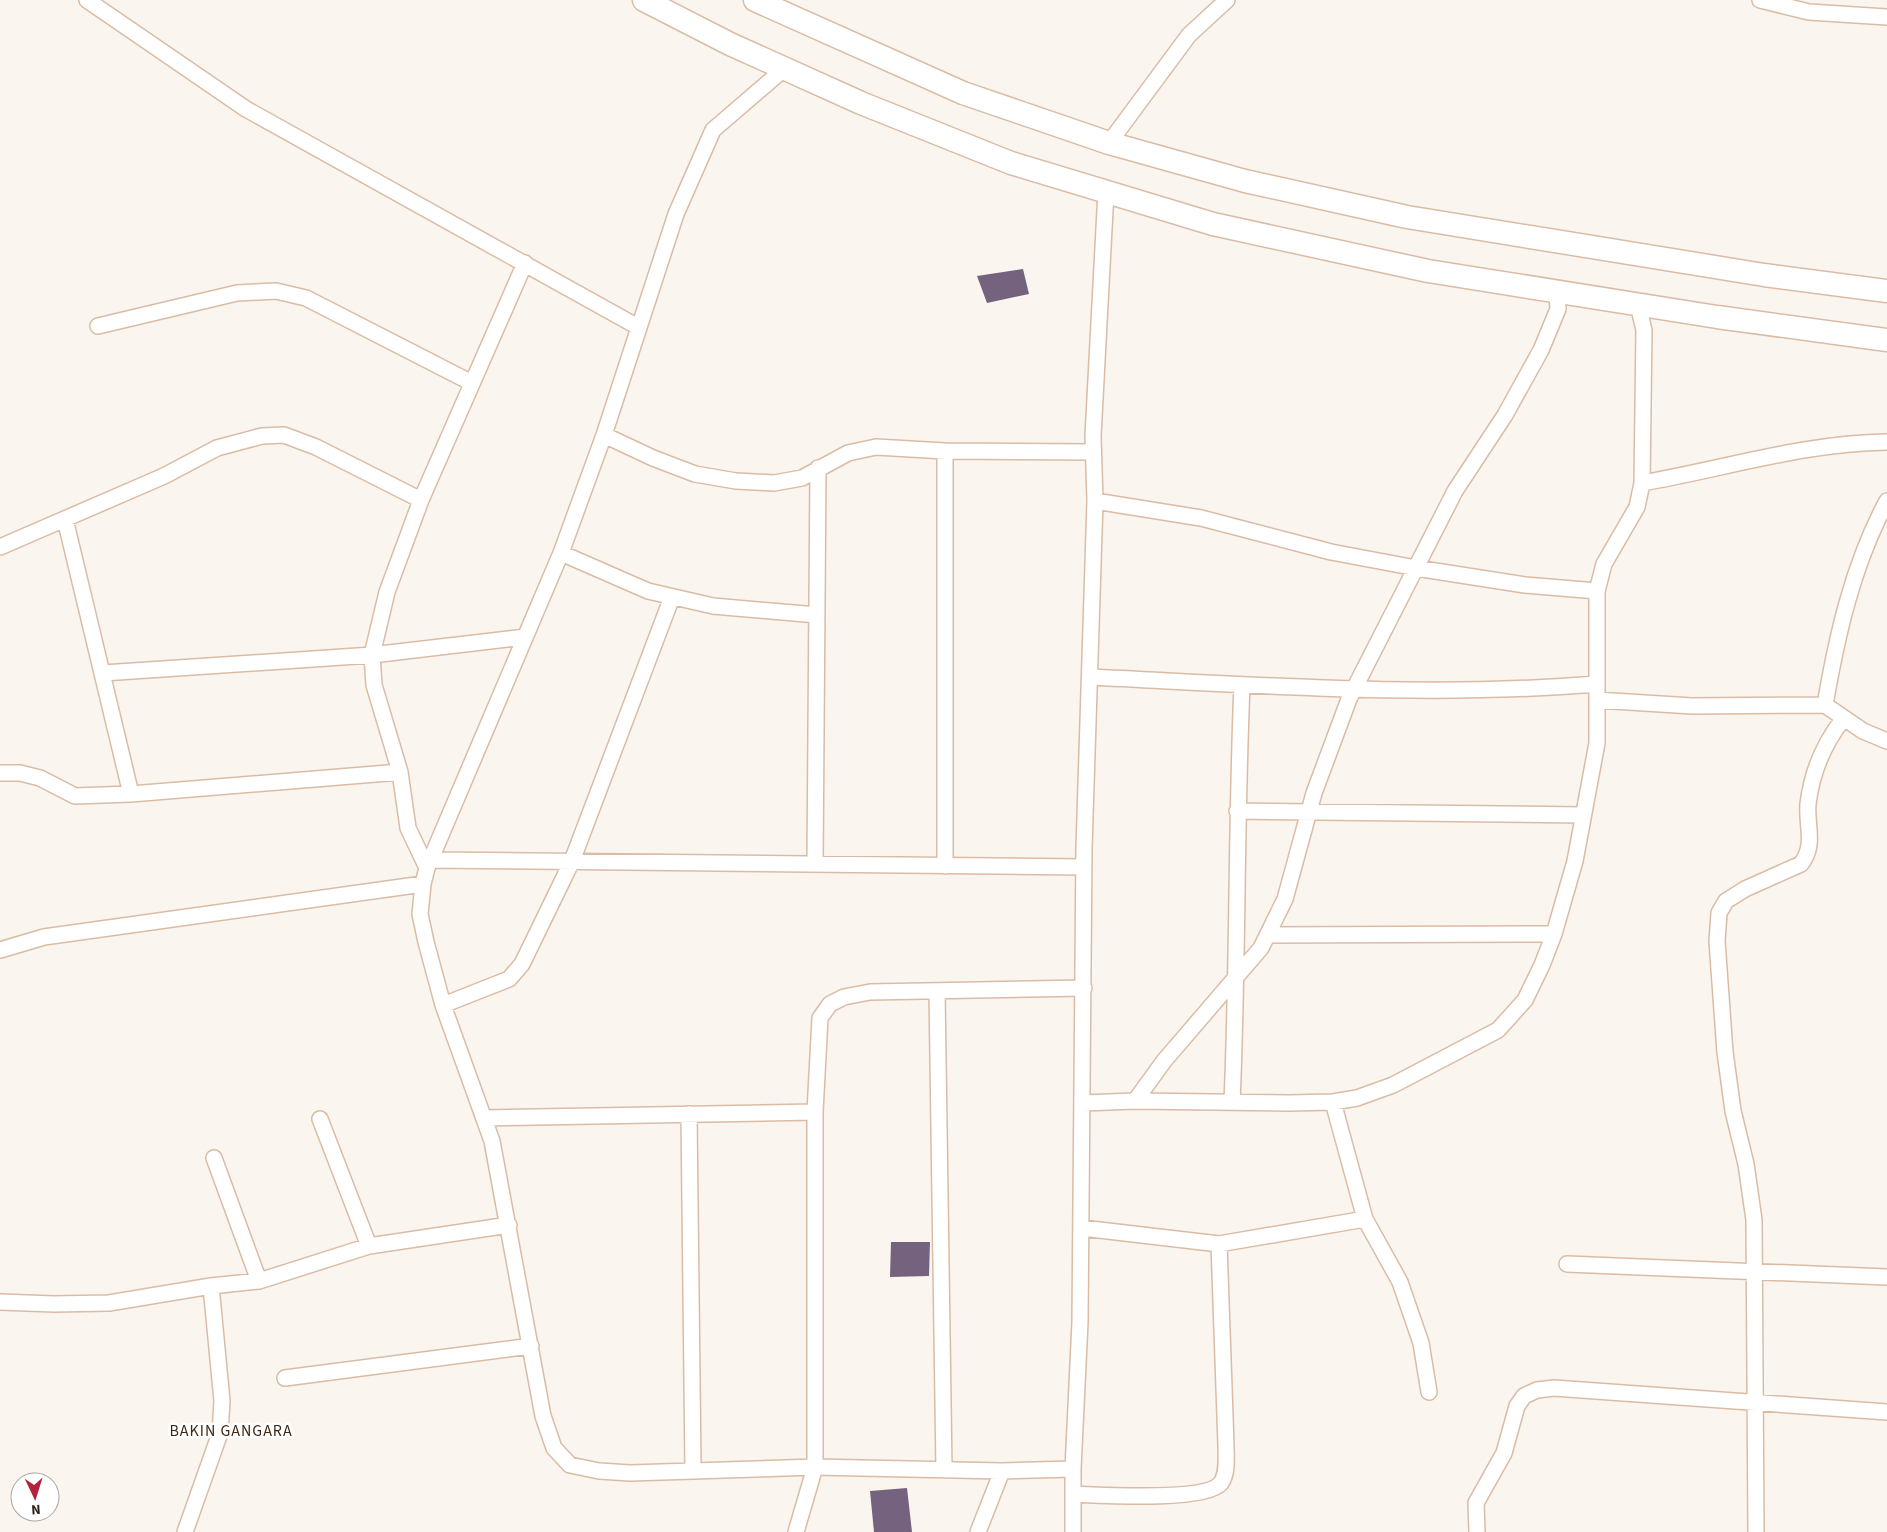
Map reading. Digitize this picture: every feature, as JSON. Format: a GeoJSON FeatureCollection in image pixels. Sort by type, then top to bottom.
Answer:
{"type":"FeatureCollection","features":[{"type":"Feature","properties":{"kind":"main road"},"geometry":{"type":"LineString","coordinates":[[644,0],[730,44],[861,103],[1011,162],[1213,224],[1428,271],[1638,305],[1887,340]]}},
{"type":"Feature","properties":{"kind":"main road"},"geometry":{"type":"LineString","coordinates":[[755,0],[963,93],[1109,143],[1245,181],[1407,217],[1764,275],[1887,291]]}},
{"type":"Feature","properties":{"kind":"street"},"geometry":{"type":"LineString","coordinates":[[87,0],[246,109],[306,144],[638,326]]}},
{"type":"Feature","properties":{"kind":"street"},"geometry":{"type":"LineString","coordinates":[[1109,143],[1189,35],[1227,0]]}},
{"type":"Feature","properties":{"kind":"street"},"geometry":{"type":"LineString","coordinates":[[1760,0],[1809,12],[1887,17]]}},
{"type":"Feature","properties":{"kind":"street"},"geometry":{"type":"LineString","coordinates":[[784,69],[713,130],[676,214],[604,435],[561,553],[429,864],[423,884],[420,914],[443,1005],[492,1141],[543,1416],[554,1448],[570,1465],[599,1471],[630,1473],[693,1469],[815,1466],[1002,1472],[1073,1469]]}},
{"type":"Feature","properties":{"kind":"street"},"geometry":{"type":"LineString","coordinates":[[1074,1532],[1073,1469],[1080,1322],[1082,1228],[1084,867],[1095,501],[1093,452],[1106,191]]}},
{"type":"Feature","properties":{"kind":"street"},"geometry":{"type":"LineString","coordinates":[[429,864],[408,828],[400,772],[374,685],[372,655],[386,592],[421,500],[525,263]]}},
{"type":"Feature","properties":{"kind":"street"},"geometry":{"type":"LineString","coordinates":[[98,326],[237,293],[276,291],[306,298],[472,383]]}},
{"type":"Feature","properties":{"kind":"street"},"geometry":{"type":"LineString","coordinates":[[1135,1101],[1164,1061],[1261,948],[1268,935],[1286,899],[1309,811],[1354,689],[1455,491],[1505,415],[1541,350],[1558,309],[1557,292]]}},
{"type":"Feature","properties":{"kind":"street"},"geometry":{"type":"LineString","coordinates":[[1083,1103],[1135,1101],[1333,1102],[1357,1098],[1393,1085],[1498,1030],[1525,1000],[1554,934],[1575,861],[1597,743],[1597,591],[1604,564],[1637,506],[1642,483],[1644,330],[1638,305]]}},
{"type":"Feature","properties":{"kind":"street"},"geometry":{"type":"LineString","coordinates":[[0,548],[164,476],[217,448],[262,436],[284,435],[316,447],[421,500]]}},
{"type":"Feature","properties":{"kind":"street"},"geometry":{"type":"LineString","coordinates":[[604,435],[653,458],[695,474],[736,481],[774,483],[802,478],[848,453],[876,447],[1093,452]]}},
{"type":"Feature","properties":{"kind":"street"},"geometry":{"type":"LineString","coordinates":[[1642,483],[1754,460],[1847,444],[1887,442]]}},
{"type":"Feature","properties":{"kind":"street"},"geometry":{"type":"LineString","coordinates":[[944,866],[945,450]]}},
{"type":"Feature","properties":{"kind":"street"},"geometry":{"type":"LineString","coordinates":[[815,864],[818,468]]}},
{"type":"Feature","properties":{"kind":"street"},"geometry":{"type":"LineString","coordinates":[[1095,501],[1201,518],[1331,552],[1416,568],[1526,585],[1597,591]]}},
{"type":"Feature","properties":{"kind":"street"},"geometry":{"type":"LineString","coordinates":[[1825,705],[1836,644],[1855,576],[1887,501]]}},
{"type":"Feature","properties":{"kind":"street"},"geometry":{"type":"LineString","coordinates":[[65,518],[132,794]]}},
{"type":"Feature","properties":{"kind":"street"},"geometry":{"type":"LineString","coordinates":[[561,553],[648,591],[672,597],[713,606],[817,615]]}},
{"type":"Feature","properties":{"kind":"street"},"geometry":{"type":"LineString","coordinates":[[443,1005],[509,979],[522,964],[572,861],[672,597]]}},
{"type":"Feature","properties":{"kind":"street"},"geometry":{"type":"LineString","coordinates":[[102,674],[372,655],[525,637]]}},
{"type":"Feature","properties":{"kind":"street"},"geometry":{"type":"LineString","coordinates":[[1090,677],[1354,689],[1529,689],[1597,684]]}},
{"type":"Feature","properties":{"kind":"street"},"geometry":{"type":"LineString","coordinates":[[1232,1102],[1237,976],[1236,811],[1242,684]]}},
{"type":"Feature","properties":{"kind":"street"},"geometry":{"type":"LineString","coordinates":[[1597,700],[1692,706],[1825,705],[1863,731],[1887,741]]}},
{"type":"Feature","properties":{"kind":"street"},"geometry":{"type":"LineString","coordinates":[[1756,1532],[1757,1402],[1754,1220],[1749,1186],[1733,1111],[1725,1052],[1717,942],[1719,913],[1726,901],[1745,888],[1801,864],[1807,857],[1810,849],[1808,805],[1814,772],[1828,738],[1844,718]]}},
{"type":"Feature","properties":{"kind":"street"},"geometry":{"type":"LineString","coordinates":[[0,773],[20,773],[40,778],[75,796],[132,794],[400,772]]}},
{"type":"Feature","properties":{"kind":"street"},"geometry":{"type":"LineString","coordinates":[[1236,811],[1583,815]]}},
{"type":"Feature","properties":{"kind":"street"},"geometry":{"type":"LineString","coordinates":[[429,864],[572,861],[1084,867]]}},
{"type":"Feature","properties":{"kind":"street"},"geometry":{"type":"LineString","coordinates":[[0,950],[44,937],[423,884]]}},
{"type":"Feature","properties":{"kind":"street"},"geometry":{"type":"LineString","coordinates":[[1268,935],[1554,934]]}},
{"type":"Feature","properties":{"kind":"street"},"geometry":{"type":"LineString","coordinates":[[796,1532],[815,1466],[815,1112],[820,1018],[830,1004],[844,997],[870,992],[1084,988]]}},
{"type":"Feature","properties":{"kind":"street"},"geometry":{"type":"LineString","coordinates":[[937,991],[944,1470]]}},
{"type":"Feature","properties":{"kind":"street"},"geometry":{"type":"LineString","coordinates":[[1333,1102],[1365,1219],[1400,1282],[1421,1343],[1429,1392]]}},
{"type":"Feature","properties":{"kind":"street"},"geometry":{"type":"LineString","coordinates":[[484,1118],[815,1112]]}},
{"type":"Feature","properties":{"kind":"street"},"geometry":{"type":"LineString","coordinates":[[689,1114],[693,1469]]}},
{"type":"Feature","properties":{"kind":"street"},"geometry":{"type":"LineString","coordinates":[[320,1119],[369,1246]]}},
{"type":"Feature","properties":{"kind":"street"},"geometry":{"type":"LineString","coordinates":[[214,1158],[259,1281]]}},
{"type":"Feature","properties":{"kind":"street"},"geometry":{"type":"LineString","coordinates":[[1082,1228],[1219,1244],[1365,1219]]}},
{"type":"Feature","properties":{"kind":"street"},"geometry":{"type":"LineString","coordinates":[[0,1302],[54,1304],[109,1303],[211,1286],[259,1281],[369,1246],[509,1225]]}},
{"type":"Feature","properties":{"kind":"street"},"geometry":{"type":"LineString","coordinates":[[1074,1494],[1134,1496],[1195,1493],[1209,1491],[1221,1482],[1225,1474],[1226,1445],[1219,1244]]}},
{"type":"Feature","properties":{"kind":"street"},"geometry":{"type":"LineString","coordinates":[[1567,1264],[1887,1277]]}},
{"type":"Feature","properties":{"kind":"street"},"geometry":{"type":"LineString","coordinates":[[185,1532],[220,1433],[222,1401],[211,1286]]}},
{"type":"Feature","properties":{"kind":"street"},"geometry":{"type":"LineString","coordinates":[[284,1378],[531,1346]]}},
{"type":"Feature","properties":{"kind":"street"},"geometry":{"type":"LineString","coordinates":[[1477,1532],[1476,1503],[1504,1453],[1517,1406],[1524,1396],[1537,1390],[1554,1388],[1887,1412]]}},
{"type":"Feature","properties":{"kind":"street"},"geometry":{"type":"LineString","coordinates":[[978,1532],[1002,1472]]}},
{"type":"Feature","properties":{"kind":"building"},"geometry":{"type":"Polygon","coordinates":[[[1023,269],[1029,294],[987,303],[977,276],[1023,269]]]}},
{"type":"Feature","properties":{"kind":"building"},"geometry":{"type":"Polygon","coordinates":[[[891,1242],[930,1242],[929,1276],[890,1277],[891,1242]]]}},
{"type":"Feature","properties":{"kind":"building"},"geometry":{"type":"Polygon","coordinates":[[[907,1488],[912,1532],[874,1532],[870,1491],[907,1488]]]}},
{"type":"Feature","properties":{"kind":"district","name":"BAKIN GANGARA"},"geometry":{"type":"Point","coordinates":[231,1431]}}]}
